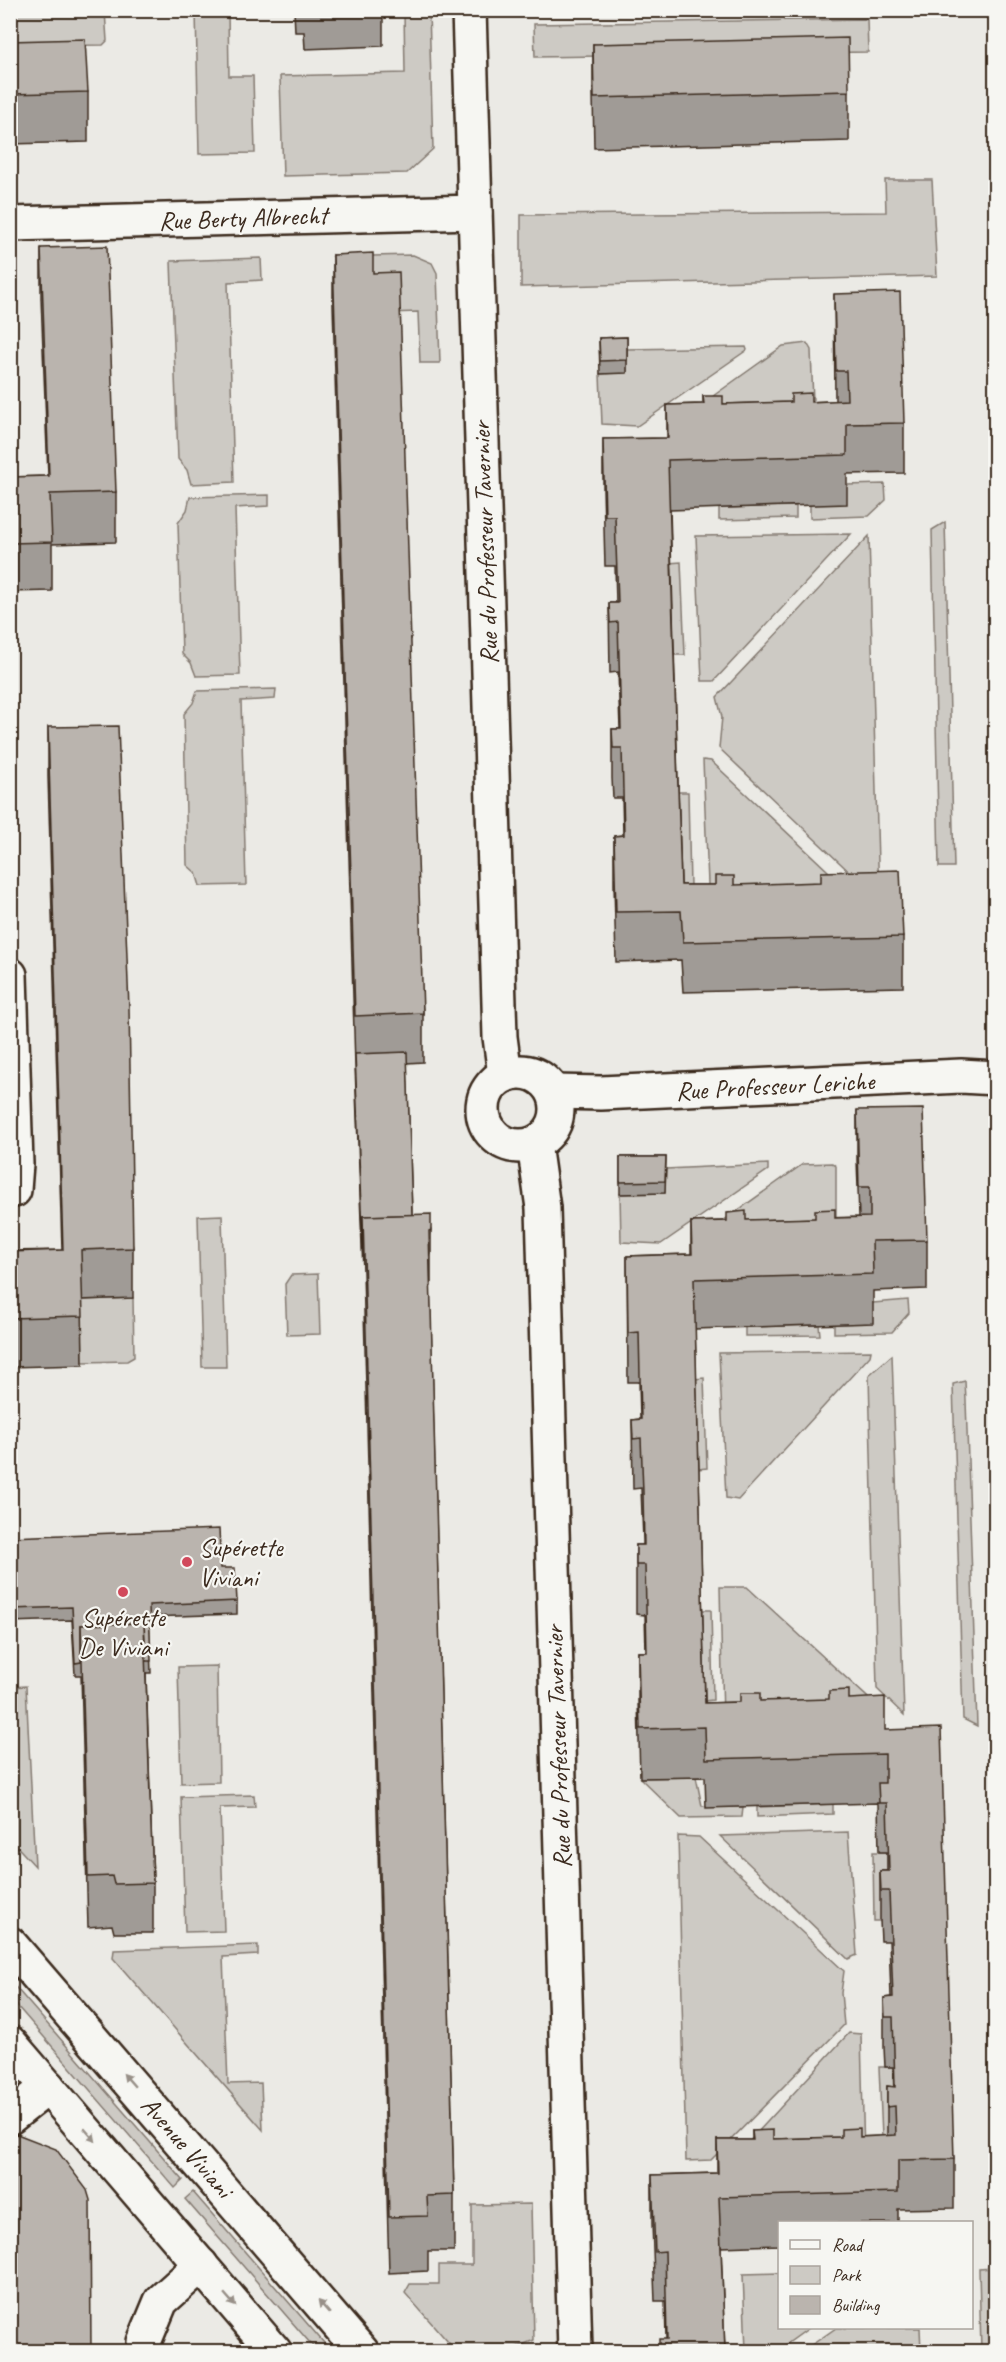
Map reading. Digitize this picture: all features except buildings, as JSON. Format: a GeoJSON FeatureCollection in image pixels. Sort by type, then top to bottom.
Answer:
{"type":"FeatureCollection","features":[{"type":"Feature","properties":{"kind":"street","name":"Rue du Professeur Tavernier"},"geometry":{"type":"LineString","coordinates":[[469,10],[500,1037],[505,1075]]}},
{"type":"Feature","properties":{"kind":"street","name":"Rue Berty Albrecht"},"geometry":{"type":"LineString","coordinates":[[10,224],[475,212]]}},
{"type":"Feature","properties":{"kind":"street"},"geometry":{"type":"LineString","coordinates":[[10,975],[16,1164],[14,1190],[10,1190]]}},
{"type":"Feature","properties":{"kind":"street"},"geometry":{"type":"LineString","coordinates":[[528,1072],[538,1076],[554,1092],[558,1117],[545,1138],[522,1147],[509,1145],[497,1139],[489,1130],[483,1104],[494,1082],[505,1075],[528,1072]]}},
{"type":"Feature","properties":{"kind":"street","name":"Rue Professeur Leriche"},"geometry":{"type":"LineString","coordinates":[[554,1092],[613,1093],[961,1076],[996,1078]]}},
{"type":"Feature","properties":{"kind":"street","name":"Rue du Professeur Tavernier"},"geometry":{"type":"LineString","coordinates":[[534,1144],[543,1208],[575,2352]]}},
{"type":"Feature","properties":{"kind":"street","name":"Avenue Viviani"},"geometry":{"type":"LineString","coordinates":[[10,1944],[362,2352]]}},
{"type":"Feature","properties":{"kind":"street"},"geometry":{"type":"LineString","coordinates":[[10,2043],[275,2352]]}},
{"type":"Feature","properties":{"kind":"street"},"geometry":{"type":"LineString","coordinates":[[10,2116],[48,2087]]}},
{"type":"Feature","properties":{"kind":"street"},"geometry":{"type":"LineString","coordinates":[[144,2352],[144,2342],[161,2301],[201,2265]]}},
{"type":"Feature","properties":{"kind":"green space"},"geometry":{"type":"Polygon","coordinates":[[[10,11],[105,11],[107,41],[103,45],[11,46],[10,11]]]}},
{"type":"Feature","properties":{"kind":"green space"},"geometry":{"type":"Polygon","coordinates":[[[196,11],[228,11],[229,76],[253,76],[255,153],[199,154],[196,11]]]}},
{"type":"Feature","properties":{"kind":"green space"},"geometry":{"type":"Polygon","coordinates":[[[404,11],[429,11],[433,149],[407,173],[283,176],[280,76],[405,73],[404,11]]]}},
{"type":"Feature","properties":{"kind":"green space"},"geometry":{"type":"Polygon","coordinates":[[[867,19],[868,52],[535,57],[534,24],[867,19]]]}},
{"type":"Feature","properties":{"kind":"green space"},"geometry":{"type":"Polygon","coordinates":[[[885,180],[932,180],[937,276],[521,287],[521,215],[886,212],[885,180]]]}},
{"type":"Feature","properties":{"kind":"green space"},"geometry":{"type":"Polygon","coordinates":[[[413,255],[432,263],[437,273],[440,363],[420,363],[418,312],[386,313],[333,257],[413,255]]]}},
{"type":"Feature","properties":{"kind":"green space"},"geometry":{"type":"Polygon","coordinates":[[[261,258],[262,280],[228,282],[234,482],[191,484],[187,470],[178,459],[171,261],[261,258]]]}},
{"type":"Feature","properties":{"kind":"green space"},"geometry":{"type":"Polygon","coordinates":[[[807,343],[811,350],[814,428],[678,421],[783,346],[807,343]]]}},
{"type":"Feature","properties":{"kind":"green space"},"geometry":{"type":"Polygon","coordinates":[[[746,347],[747,350],[637,426],[602,424],[600,374],[627,372],[627,349],[746,347]]]}},
{"type":"Feature","properties":{"kind":"green space"},"geometry":{"type":"Polygon","coordinates":[[[885,484],[886,500],[869,516],[810,518],[810,505],[846,485],[885,484]]]}},
{"type":"Feature","properties":{"kind":"green space"},"geometry":{"type":"Polygon","coordinates":[[[269,495],[269,506],[235,508],[240,675],[196,676],[191,663],[182,654],[178,523],[187,510],[190,497],[269,495]]]}},
{"type":"Feature","properties":{"kind":"green space"},"geometry":{"type":"Polygon","coordinates":[[[796,506],[796,518],[719,520],[719,508],[796,506]]]}},
{"type":"Feature","properties":{"kind":"green space"},"geometry":{"type":"Polygon","coordinates":[[[945,522],[954,867],[939,867],[932,530],[945,522]]]}},
{"type":"Feature","properties":{"kind":"green space"},"geometry":{"type":"Polygon","coordinates":[[[851,534],[714,681],[702,681],[696,536],[851,534]]]}},
{"type":"Feature","properties":{"kind":"green space"},"geometry":{"type":"Polygon","coordinates":[[[869,536],[879,900],[719,748],[722,717],[717,697],[869,536]]]}},
{"type":"Feature","properties":{"kind":"green space"},"geometry":{"type":"Polygon","coordinates":[[[681,562],[685,655],[673,655],[669,563],[681,562]]]}},
{"type":"Feature","properties":{"kind":"green space"},"geometry":{"type":"Polygon","coordinates":[[[276,689],[275,699],[241,701],[246,885],[200,886],[196,873],[187,865],[184,714],[193,703],[197,691],[276,689]]]}},
{"type":"Feature","properties":{"kind":"green space"},"geometry":{"type":"Polygon","coordinates":[[[703,760],[711,761],[862,903],[709,908],[703,760]]]}},
{"type":"Feature","properties":{"kind":"green space"},"geometry":{"type":"Polygon","coordinates":[[[677,792],[688,792],[690,887],[679,888],[677,792]]]}},
{"type":"Feature","properties":{"kind":"green space"},"geometry":{"type":"Polygon","coordinates":[[[832,1163],[836,1166],[836,1236],[699,1238],[803,1164],[832,1163]]]}},
{"type":"Feature","properties":{"kind":"green space"},"geometry":{"type":"Polygon","coordinates":[[[768,1164],[768,1170],[661,1244],[621,1242],[620,1194],[665,1193],[666,1169],[768,1164]]]}},
{"type":"Feature","properties":{"kind":"green space"},"geometry":{"type":"Polygon","coordinates":[[[222,1215],[226,1367],[202,1367],[198,1216],[222,1215]]]}},
{"type":"Feature","properties":{"kind":"green space"},"geometry":{"type":"Polygon","coordinates":[[[318,1274],[320,1334],[287,1335],[285,1284],[291,1275],[318,1274]]]}},
{"type":"Feature","properties":{"kind":"green space"},"geometry":{"type":"Polygon","coordinates":[[[133,1298],[134,1357],[127,1361],[83,1362],[81,1300],[133,1298]]]}},
{"type":"Feature","properties":{"kind":"green space"},"geometry":{"type":"Polygon","coordinates":[[[908,1300],[909,1313],[892,1332],[834,1333],[834,1324],[873,1303],[908,1300]]]}},
{"type":"Feature","properties":{"kind":"green space"},"geometry":{"type":"Polygon","coordinates":[[[819,1325],[820,1335],[745,1336],[745,1327],[819,1325]]]}},
{"type":"Feature","properties":{"kind":"green space"},"geometry":{"type":"Polygon","coordinates":[[[871,1351],[870,1356],[738,1500],[726,1498],[719,1353],[871,1351]]]}},
{"type":"Feature","properties":{"kind":"green space"},"geometry":{"type":"Polygon","coordinates":[[[892,1355],[904,1715],[877,1689],[869,1375],[892,1355]]]}},
{"type":"Feature","properties":{"kind":"green space"},"geometry":{"type":"Polygon","coordinates":[[[704,1378],[707,1468],[698,1469],[695,1379],[704,1378]]]}},
{"type":"Feature","properties":{"kind":"green space"},"geometry":{"type":"Polygon","coordinates":[[[965,1381],[977,1726],[963,1719],[953,1384],[965,1381]]]}},
{"type":"Feature","properties":{"kind":"green space"},"geometry":{"type":"Polygon","coordinates":[[[720,1587],[747,1587],[878,1707],[723,1720],[720,1587]]]}},
{"type":"Feature","properties":{"kind":"green space"},"geometry":{"type":"Polygon","coordinates":[[[702,1610],[711,1610],[713,1700],[704,1701],[702,1610]]]}},
{"type":"Feature","properties":{"kind":"green space"},"geometry":{"type":"Polygon","coordinates":[[[217,1666],[219,1782],[181,1783],[178,1667],[217,1666]]]}},
{"type":"Feature","properties":{"kind":"green space"},"geometry":{"type":"Polygon","coordinates":[[[26,1686],[35,1866],[10,1839],[11,1687],[26,1686]]]}},
{"type":"Feature","properties":{"kind":"green space"},"geometry":{"type":"Polygon","coordinates":[[[696,1777],[702,1806],[743,1807],[742,1817],[681,1818],[640,1778],[696,1777]]]}},
{"type":"Feature","properties":{"kind":"green space"},"geometry":{"type":"Polygon","coordinates":[[[254,1795],[255,1807],[220,1808],[224,1931],[185,1932],[181,1797],[254,1795]]]}},
{"type":"Feature","properties":{"kind":"green space"},"geometry":{"type":"Polygon","coordinates":[[[833,1804],[833,1814],[757,1817],[757,1807],[833,1804]]]}},
{"type":"Feature","properties":{"kind":"green space"},"geometry":{"type":"Polygon","coordinates":[[[848,1832],[857,1955],[848,1959],[720,1836],[848,1832]]]}},
{"type":"Feature","properties":{"kind":"green space"},"geometry":{"type":"Polygon","coordinates":[[[678,1836],[699,1837],[844,1971],[841,1993],[844,2025],[711,2160],[686,2161],[678,1836]]]}},
{"type":"Feature","properties":{"kind":"green space"},"geometry":{"type":"Polygon","coordinates":[[[873,1852],[887,1852],[889,1921],[874,1921],[873,1852]]]}},
{"type":"Feature","properties":{"kind":"green space"},"geometry":{"type":"Polygon","coordinates":[[[258,1945],[258,1955],[223,1957],[228,2084],[261,2083],[263,2130],[113,1958],[114,1950],[258,1945]]]}},
{"type":"Feature","properties":{"kind":"green space"},"geometry":{"type":"Polygon","coordinates":[[[11,1982],[183,2180],[175,2188],[11,1999],[11,1982]]]}},
{"type":"Feature","properties":{"kind":"green space"},"geometry":{"type":"Polygon","coordinates":[[[849,2033],[861,2034],[864,2158],[732,2160],[849,2033]]]}},
{"type":"Feature","properties":{"kind":"green space"},"geometry":{"type":"Polygon","coordinates":[[[879,2067],[893,2067],[895,2136],[882,2137],[879,2067]]]}},
{"type":"Feature","properties":{"kind":"green space"},"geometry":{"type":"Polygon","coordinates":[[[193,2192],[331,2351],[317,2351],[185,2199],[193,2192]]]}},
{"type":"Feature","properties":{"kind":"green space"},"geometry":{"type":"Polygon","coordinates":[[[531,2204],[534,2340],[508,2351],[456,2351],[405,2293],[410,2284],[439,2284],[439,2265],[472,2265],[472,2205],[531,2204]]]}},
{"type":"Feature","properties":{"kind":"green space"},"geometry":{"type":"Polygon","coordinates":[[[993,2268],[995,2351],[981,2351],[979,2269],[993,2268]]]}},
{"type":"Feature","properties":{"kind":"green space"},"geometry":{"type":"Polygon","coordinates":[[[778,2273],[778,2329],[808,2329],[777,2351],[746,2351],[743,2274],[778,2273]]]}},
{"type":"Feature","properties":{"kind":"green space"},"geometry":{"type":"Polygon","coordinates":[[[835,2329],[920,2329],[921,2351],[803,2351],[835,2329]]]}},
{"type":"Feature","properties":{"kind":"place","name":"Supérette Viviani"},"geometry":{"type":"Point","coordinates":[187,1562]}},
{"type":"Feature","properties":{"kind":"place","name":"Supérette De Viviani"},"geometry":{"type":"Point","coordinates":[123,1592]}}]}
